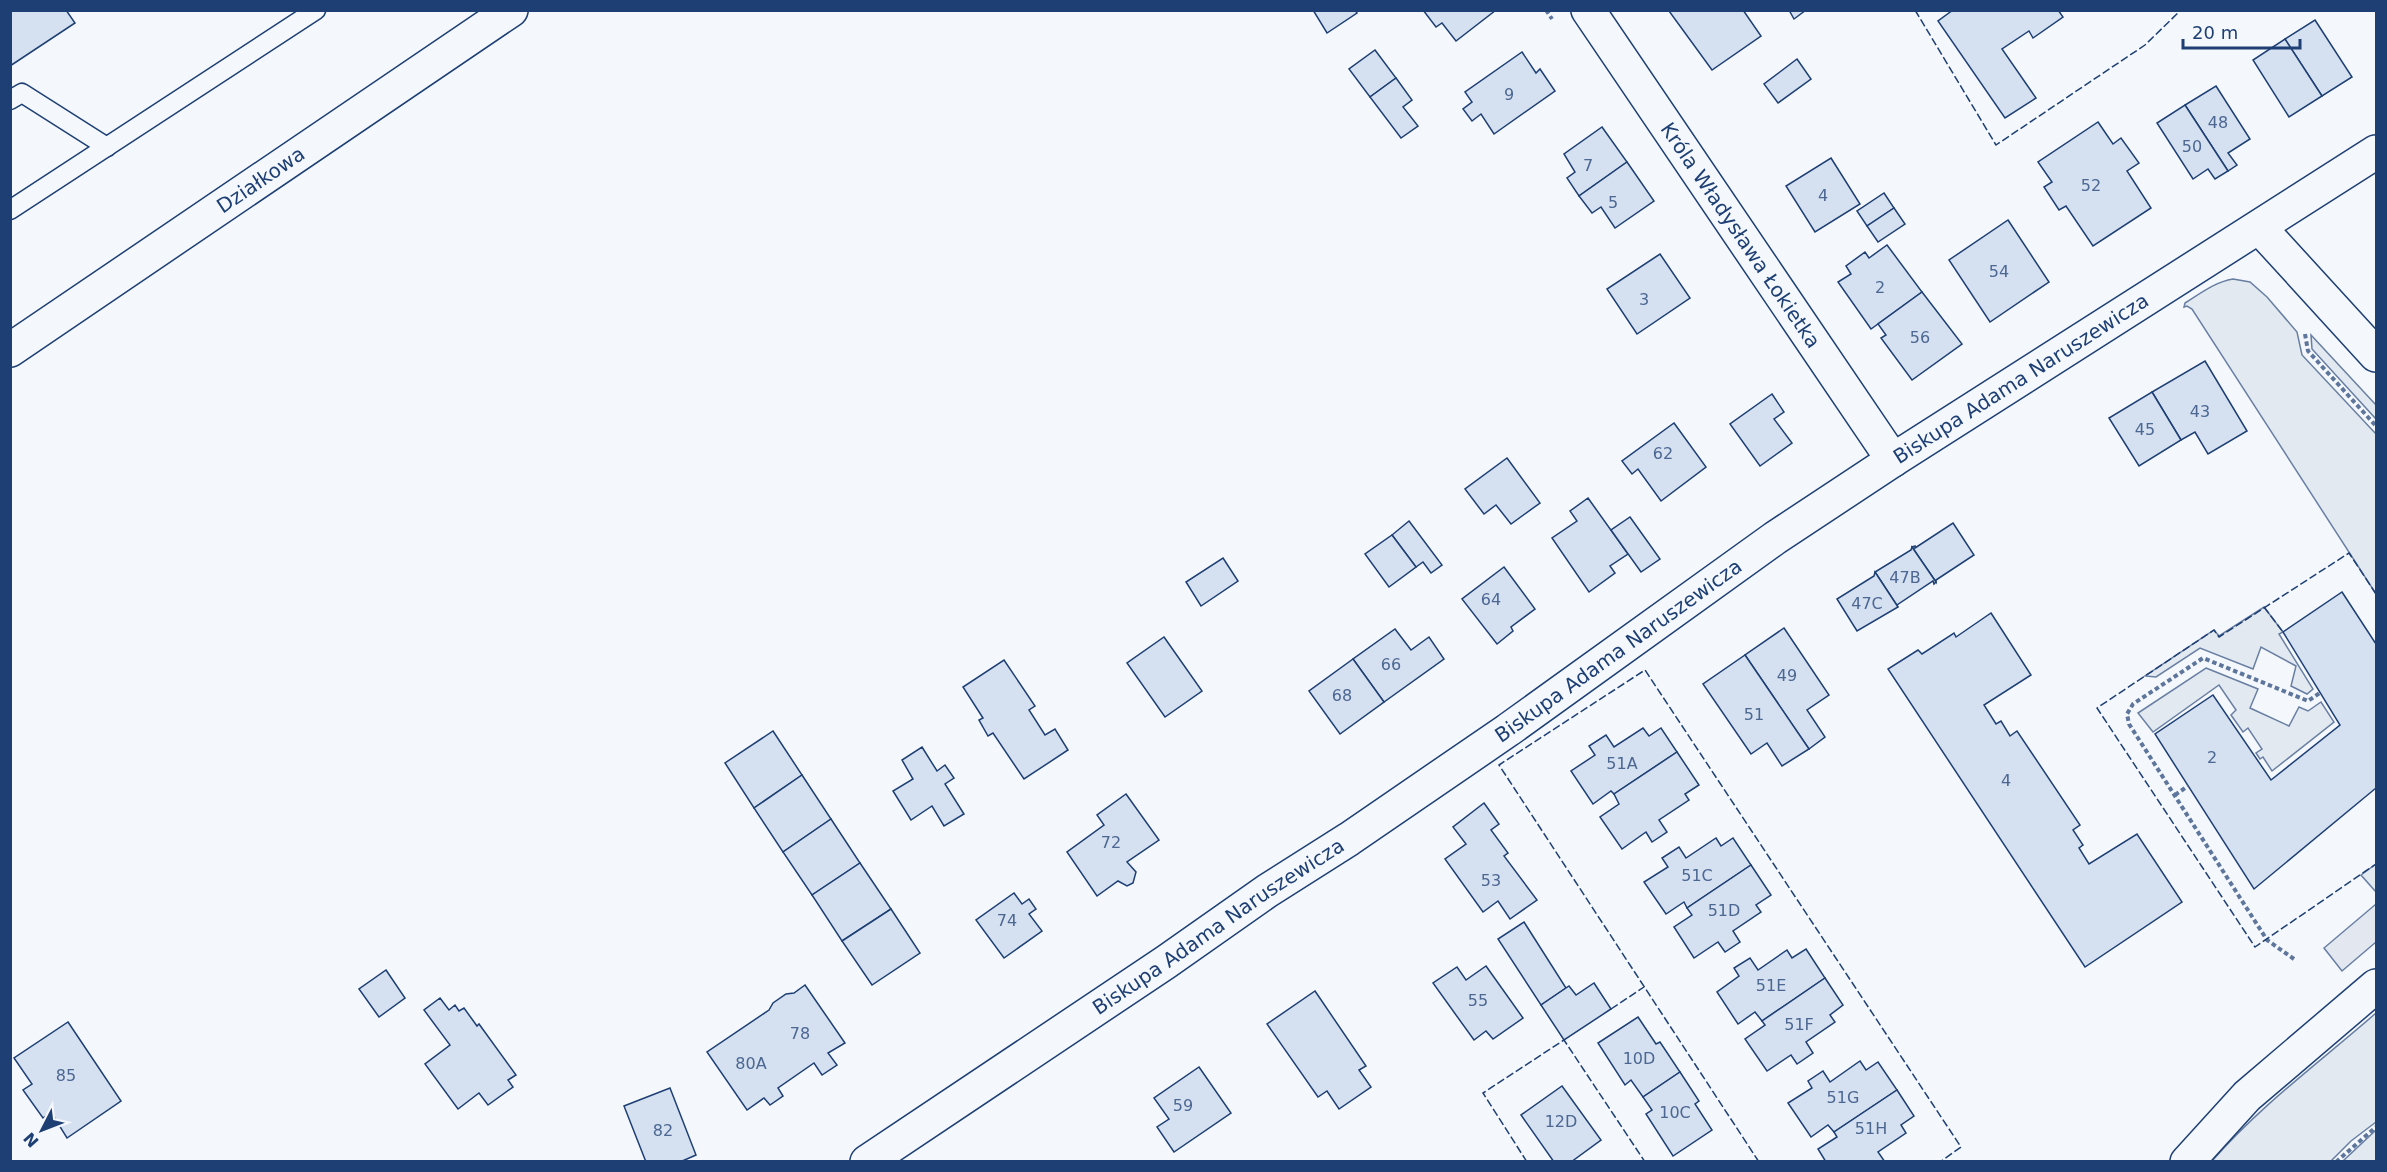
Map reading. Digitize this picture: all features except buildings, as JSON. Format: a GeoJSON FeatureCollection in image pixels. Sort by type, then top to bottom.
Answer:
{"type":"FeatureCollection","features":[{"type":"Feature","properties":{"kind":"street","name":"Działkowa"},"geometry":{"type":"LineString","coordinates":[[10,350],[511,10]]}},
{"type":"Feature","properties":{"kind":"street","name":"Króla Władysława Łokietka"},"geometry":{"type":"LineString","coordinates":[[1588,10],[1893,460]]}},
{"type":"Feature","properties":{"kind":"street","name":"Biskupa Adama Naruszewicza"},"geometry":{"type":"LineString","coordinates":[[867,1161],[1508,730],[1775,538],[1893,460],[2376,152]]}},
{"type":"Feature","properties":{"kind":"street"},"geometry":{"type":"LineString","coordinates":[[2260,228],[2376,355]]}},
{"type":"Feature","properties":{"kind":"street"},"geometry":{"type":"LineString","coordinates":[[2187,1161],[2247,1096],[2376,986]]}},
{"type":"Feature","properties":{"kind":"lane"},"geometry":{"type":"LineString","coordinates":[[10,210],[316,10]]}},
{"type":"Feature","properties":{"kind":"lane"},"geometry":{"type":"LineString","coordinates":[[10,100],[22,93],[107,147]]}},
{"type":"Feature","properties":{"kind":"path"},"geometry":{"type":"LineString","coordinates":[[2305,334],[2308,351],[2376,426]]}},
{"type":"Feature","properties":{"kind":"path"},"geometry":{"type":"LineString","coordinates":[[2294,959],[2267,940],[2129,724],[2127,714],[2133,704],[2203,658],[2308,701],[2321,692]]}},
{"type":"Feature","properties":{"kind":"path"},"geometry":{"type":"LineString","coordinates":[[2175,795],[2188,786]]}},
{"type":"Feature","properties":{"kind":"path"},"geometry":{"type":"LineString","coordinates":[[2337,1161],[2376,1127]]}},
{"type":"Feature","properties":{"kind":"shaded area"},"geometry":{"type":"Polygon","coordinates":[[[2233,279],[2250,282],[2267,297],[2297,332],[2302,355],[2376,434],[2376,594],[2192,309],[2184,307],[2185,303],[2208,288],[2233,279]]]}},
{"type":"Feature","properties":{"kind":"shaded area"},"geometry":{"type":"Polygon","coordinates":[[[2311,335],[2376,405],[2376,419],[2312,349],[2311,335]]]}},
{"type":"Feature","properties":{"kind":"shaded area"},"geometry":{"type":"Polygon","coordinates":[[[2264,607],[2283,632],[2279,634],[2313,689],[2307,694],[2291,686],[2296,666],[2261,647],[2253,669],[2200,648],[2156,677],[2145,676],[2214,630],[2219,636],[2264,607]]]}},
{"type":"Feature","properties":{"kind":"shaded area"},"geometry":{"type":"Polygon","coordinates":[[[2206,668],[2258,689],[2250,708],[2289,726],[2299,707],[2308,711],[2321,702],[2334,722],[2272,771],[2263,757],[2260,759],[2256,753],[2262,749],[2248,728],[2243,732],[2231,715],[2236,710],[2219,685],[2153,732],[2138,713],[2206,668]]]}},
{"type":"Feature","properties":{"kind":"shaded area"},"geometry":{"type":"Polygon","coordinates":[[[2376,864],[2376,892],[2361,875],[2376,864]]]}},
{"type":"Feature","properties":{"kind":"shaded area"},"geometry":{"type":"Polygon","coordinates":[[[2376,904],[2376,942],[2342,971],[2324,948],[2376,904]]]}},
{"type":"Feature","properties":{"kind":"shaded area"},"geometry":{"type":"Polygon","coordinates":[[[2376,1013],[2376,1122],[2351,1141],[2331,1161],[2212,1161],[2271,1102],[2376,1013]]]}},
{"type":"Feature","properties":{"kind":"shaded area"},"geometry":{"type":"Polygon","coordinates":[[[2376,1130],[2376,1161],[2343,1161],[2376,1130]]]}},
{"type":"Feature","properties":{"kind":"fence"},"geometry":{"type":"LineString","coordinates":[[1915,10],[1996,145],[2145,45],[2181,10]]}},
{"type":"Feature","properties":{"kind":"fence"},"geometry":{"type":"LineString","coordinates":[[2376,594],[2349,553],[2219,637],[2214,630],[2097,708],[2255,947],[2376,864]]}},
{"type":"Feature","properties":{"kind":"fence"},"geometry":{"type":"LineString","coordinates":[[2264,607],[2283,632]]}},
{"type":"Feature","properties":{"kind":"fence"},"geometry":{"type":"LineString","coordinates":[[1759,1162],[1499,765],[1645,670],[1961,1147],[1940,1162]]}},
{"type":"Feature","properties":{"kind":"fence"},"geometry":{"type":"LineString","coordinates":[[1611,1009],[1644,987]]}},
{"type":"Feature","properties":{"kind":"fence"},"geometry":{"type":"LineString","coordinates":[[1527,1162],[1483,1093],[1564,1040],[1645,1162]]}}]}
